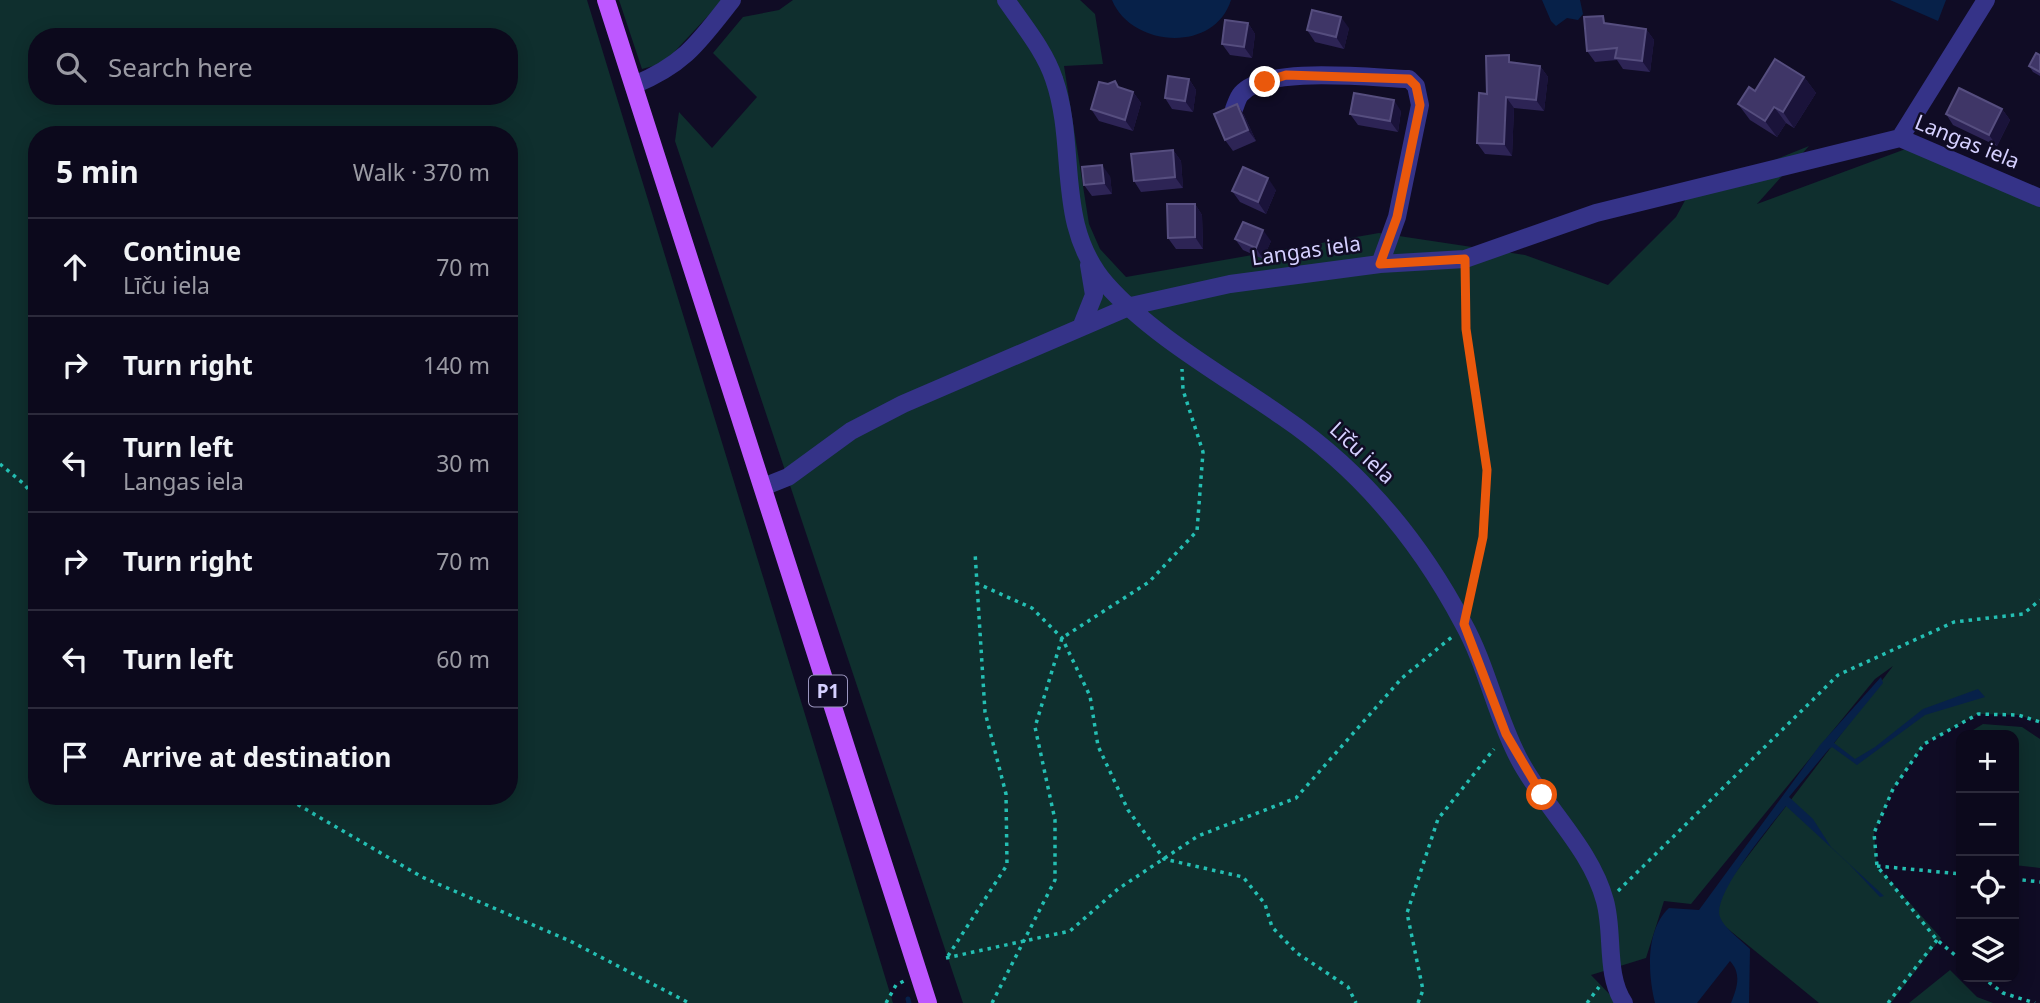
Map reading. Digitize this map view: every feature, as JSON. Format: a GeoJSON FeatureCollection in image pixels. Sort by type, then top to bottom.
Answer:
{"type":"FeatureCollection","features":[{"type":"Feature","properties":{"kind":"main road","name":"P1"},"geometry":{"type":"LineString","coordinates":[[606,0],[928,1003]]}},
{"type":"Feature","properties":{"kind":"street"},"geometry":{"type":"LineString","coordinates":[[634,85],[665,72],[699,43],[732,0]]}},
{"type":"Feature","properties":{"kind":"street","name":"Līču iela"},"geometry":{"type":"LineString","coordinates":[[1006,0],[1045,60],[1054,79],[1063,127],[1071,210],[1076,234],[1088,258],[1105,282],[1182,349],[1331,452],[1377,495],[1414,541],[1464,624],[1506,734],[1521,762],[1588,864],[1605,900],[1614,969],[1619,996],[1624,1003]]}},
{"type":"Feature","properties":{"kind":"street"},"geometry":{"type":"LineString","coordinates":[[1900,138],[1986,0]]}},
{"type":"Feature","properties":{"kind":"street"},"geometry":{"type":"LineString","coordinates":[[1234,109],[1240,94],[1250,86],[1286,75],[1409,79],[1416,86],[1420,105],[1397,217],[1380,264]]}},
{"type":"Feature","properties":{"kind":"street","name":"Langas iela"},"geometry":{"type":"LineString","coordinates":[[763,487],[788,477],[850,431],[902,404],[1131,306],[1230,284],[1380,264],[1465,259],[1596,214],[1900,138],[2040,198]]}},
{"type":"Feature","properties":{"kind":"street"},"geometry":{"type":"LineString","coordinates":[[1082,325],[1094,295],[1088,258]]}},
{"type":"Feature","properties":{"kind":"path"},"geometry":{"type":"LineString","coordinates":[[975,552],[985,712],[1006,794],[1007,865],[946,958],[1070,931],[1118,889],[1198,836],[1296,798],[1402,678],[1436,653],[1464,624],[1483,537],[1487,470],[1466,329],[1465,259]]}},
{"type":"Feature","properties":{"kind":"path"},"geometry":{"type":"LineString","coordinates":[[992,1003],[1055,880],[1055,820],[1035,727],[1062,638],[1149,582],[1197,531],[1203,452],[1183,390],[1182,349]]}},
{"type":"Feature","properties":{"kind":"path"},"geometry":{"type":"LineString","coordinates":[[0,464],[28,489]]}},
{"type":"Feature","properties":{"kind":"path"},"geometry":{"type":"LineString","coordinates":[[976,583],[1032,608],[1062,638],[1090,695],[1098,746],[1128,810],[1164,859],[1243,877],[1265,904],[1272,928],[1297,953],[1348,986],[1356,1003]]}},
{"type":"Feature","properties":{"kind":"path"},"geometry":{"type":"LineString","coordinates":[[1605,900],[1630,883],[1838,675],[1954,622],[2023,614],[2040,600]]}},
{"type":"Feature","properties":{"kind":"path"},"geometry":{"type":"LineString","coordinates":[[1956,956],[1937,940],[1877,866],[1874,833],[1893,789],[1924,744],[1979,714],[2018,715],[2040,723]]}},
{"type":"Feature","properties":{"kind":"path"},"geometry":{"type":"LineString","coordinates":[[1418,1003],[1423,990],[1407,913],[1438,819],[1506,734]]}},
{"type":"Feature","properties":{"kind":"path"},"geometry":{"type":"LineString","coordinates":[[298,805],[422,877],[570,941],[689,1003]]}},
{"type":"Feature","properties":{"kind":"path"},"geometry":{"type":"LineString","coordinates":[[1877,866],[1956,874]]}},
{"type":"Feature","properties":{"kind":"path"},"geometry":{"type":"LineString","coordinates":[[2019,880],[2040,882]]}},
{"type":"Feature","properties":{"kind":"path"},"geometry":{"type":"LineString","coordinates":[[1888,1003],[1937,940]]}},
{"type":"Feature","properties":{"kind":"path"},"geometry":{"type":"LineString","coordinates":[[886,1003],[896,985],[918,975]]}},
{"type":"Feature","properties":{"kind":"path"},"geometry":{"type":"LineString","coordinates":[[1989,982],[2003,993],[2035,1003]]}},
{"type":"Feature","properties":{"kind":"green space"},"geometry":{"type":"Polygon","coordinates":[[[0,0],[587,0],[893,1003],[0,1003],[0,0]]]}},
{"type":"Feature","properties":{"kind":"green space"},"geometry":{"type":"Polygon","coordinates":[[[619,0],[721,2],[664,63],[642,69],[619,0]]]}},
{"type":"Feature","properties":{"kind":"green space"},"geometry":{"type":"Polygon","coordinates":[[[793,0],[1080,0],[1095,14],[1103,64],[1064,66],[1089,224],[1100,249],[1126,277],[1379,233],[1525,255],[1608,285],[1676,217],[1688,195],[1809,146],[1757,204],[1911,147],[2040,206],[2040,722],[2018,715],[1978,714],[1924,744],[1893,789],[1874,833],[1877,866],[1941,938],[1891,1003],[1819,1003],[1706,911],[1893,666],[1875,679],[1691,904],[1664,901],[1646,958],[1591,975],[1618,1003],[963,1003],[675,141],[679,112],[712,148],[757,97],[713,53],[743,17],[779,10],[793,0]]]}},
{"type":"Feature","properties":{"kind":"green space"},"geometry":{"type":"Polygon","coordinates":[[[1983,724],[2022,727],[2040,739],[2040,868],[2019,866],[2019,730],[1973,730],[1983,724]]]}},
{"type":"Feature","properties":{"kind":"green space"},"geometry":{"type":"Polygon","coordinates":[[[1950,970],[1956,976],[1956,982],[1962,982],[1977,997],[1993,1003],[1909,1003],[1950,970]]]}},
{"type":"Feature","properties":{"kind":"water"},"geometry":{"type":"Polygon","coordinates":[[[1112,0],[1231,0],[1222,17],[1208,29],[1191,36],[1172,38],[1154,35],[1136,27],[1122,16],[1112,0]]]}},
{"type":"Feature","properties":{"kind":"water"},"geometry":{"type":"Polygon","coordinates":[[[1542,0],[1580,0],[1583,14],[1578,20],[1567,18],[1556,26],[1542,0]]]}},
{"type":"Feature","properties":{"kind":"water"},"geometry":{"type":"Polygon","coordinates":[[[1890,0],[1946,0],[1938,21],[1890,0]]]}},
{"type":"Feature","properties":{"kind":"water"},"geometry":{"type":"Polygon","coordinates":[[[1881,677],[1883,683],[1834,743],[1855,759],[1875,747],[1923,709],[1978,689],[1985,697],[1925,715],[1857,765],[1832,747],[1789,797],[1813,819],[1831,847],[1884,896],[1880,897],[1849,864],[1786,806],[1744,861],[1724,893],[1720,907],[1720,917],[1725,925],[1750,949],[1749,1003],[1731,1003],[1737,976],[1730,961],[1697,1003],[1655,1003],[1650,953],[1661,917],[1669,908],[1699,910],[1820,745],[1881,677]]]}},
{"type":"Feature","properties":{"kind":"building"},"geometry":{"type":"Polygon","coordinates":[[[1312,10],[1341,17],[1336,37],[1307,30],[1312,10]]]}},
{"type":"Feature","properties":{"kind":"building"},"geometry":{"type":"Polygon","coordinates":[[[1603,16],[1604,23],[1646,29],[1642,61],[1615,58],[1617,48],[1587,51],[1584,17],[1603,16]]]}},
{"type":"Feature","properties":{"kind":"building"},"geometry":{"type":"Polygon","coordinates":[[[1225,20],[1248,23],[1244,47],[1222,44],[1225,20]]]}},
{"type":"Feature","properties":{"kind":"building"},"geometry":{"type":"Polygon","coordinates":[[[2036,53],[2040,55],[2040,72],[2029,66],[2036,53]]]}},
{"type":"Feature","properties":{"kind":"building"},"geometry":{"type":"Polygon","coordinates":[[[1509,55],[1509,62],[1540,66],[1536,100],[1506,97],[1504,144],[1477,143],[1479,93],[1487,94],[1486,56],[1509,55]]]}},
{"type":"Feature","properties":{"kind":"building"},"geometry":{"type":"Polygon","coordinates":[[[1775,59],[1804,77],[1783,112],[1774,107],[1765,121],[1738,104],[1749,87],[1755,91],[1775,59]]]}},
{"type":"Feature","properties":{"kind":"building"},"geometry":{"type":"Polygon","coordinates":[[[1168,76],[1189,79],[1185,101],[1165,98],[1168,76]]]}},
{"type":"Feature","properties":{"kind":"building"},"geometry":{"type":"Polygon","coordinates":[[[1115,81],[1118,87],[1133,92],[1125,120],[1091,109],[1099,82],[1108,84],[1115,81]]]}},
{"type":"Feature","properties":{"kind":"building"},"geometry":{"type":"Polygon","coordinates":[[[1959,88],[2002,109],[1989,135],[1946,114],[1959,88]]]}},
{"type":"Feature","properties":{"kind":"building"},"geometry":{"type":"Polygon","coordinates":[[[1354,93],[1394,100],[1390,121],[1350,114],[1354,93]]]}},
{"type":"Feature","properties":{"kind":"building"},"geometry":{"type":"Polygon","coordinates":[[[1237,104],[1248,130],[1225,140],[1214,114],[1237,104]]]}},
{"type":"Feature","properties":{"kind":"building"},"geometry":{"type":"Polygon","coordinates":[[[1173,150],[1175,177],[1134,181],[1131,154],[1173,150]]]}},
{"type":"Feature","properties":{"kind":"building"},"geometry":{"type":"Polygon","coordinates":[[[1102,165],[1104,183],[1084,185],[1082,167],[1102,165]]]}},
{"type":"Feature","properties":{"kind":"building"},"geometry":{"type":"Polygon","coordinates":[[[1243,167],[1268,178],[1258,202],[1232,191],[1243,167]]]}},
{"type":"Feature","properties":{"kind":"building"},"geometry":{"type":"Polygon","coordinates":[[[1167,204],[1195,204],[1195,237],[1168,238],[1167,204]]]}},
{"type":"Feature","properties":{"kind":"building"},"geometry":{"type":"Polygon","coordinates":[[[1243,222],[1263,230],[1256,248],[1235,239],[1243,222]]]}},
{"type":"Feature","properties":{"kind":"waterway"},"geometry":{"type":"LineString","coordinates":[[908,999],[909,1003]]}},
{"type":"Feature","properties":{"kind":"route"},"geometry":{"type":"LineString","coordinates":[[1265,82],[1286,75],[1409,79],[1416,86],[1420,105],[1397,217],[1380,264],[1465,259],[1466,329],[1487,470],[1483,537],[1464,624],[1506,734],[1542,795]]}}]}
